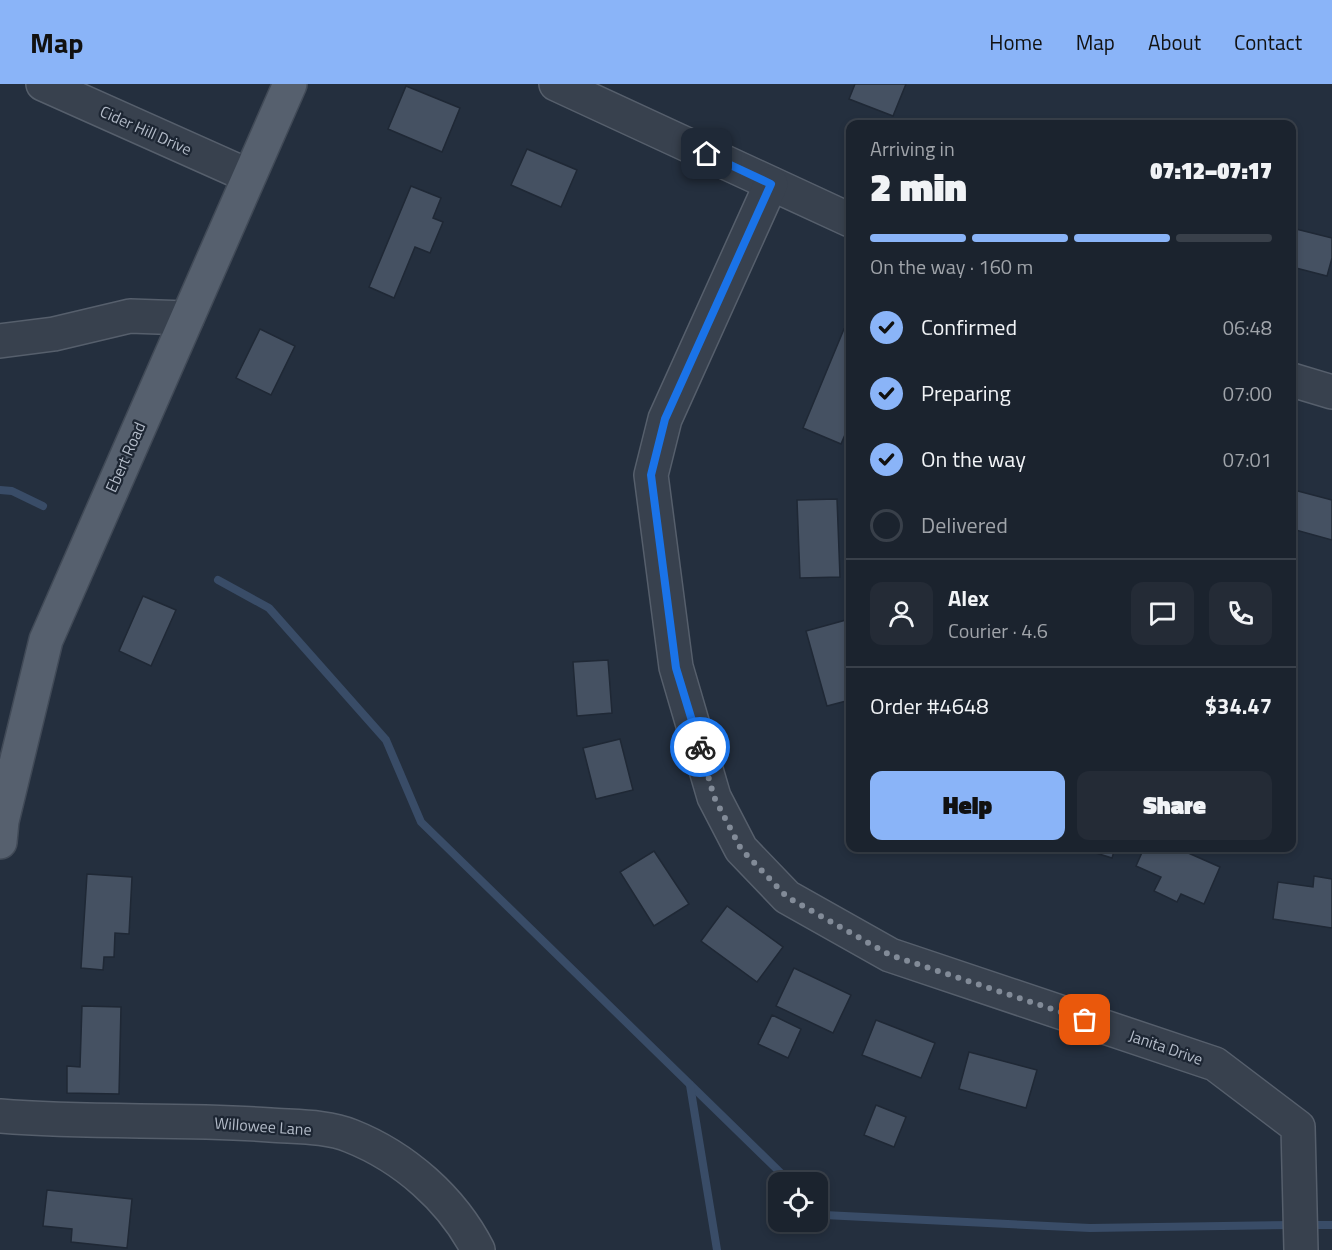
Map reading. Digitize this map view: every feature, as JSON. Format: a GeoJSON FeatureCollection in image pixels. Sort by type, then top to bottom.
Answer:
{"type":"FeatureCollection","features":[{"type":"Feature","properties":{"kind":"main road","name":"Ebert Road"},"geometry":{"type":"LineString","coordinates":[[0,828],[46,640],[290,84]]}},
{"type":"Feature","properties":{"kind":"street","name":"Cider Hill Drive"},"geometry":{"type":"LineString","coordinates":[[43,84],[249,176]]}},
{"type":"Feature","properties":{"kind":"street"},"geometry":{"type":"LineString","coordinates":[[556,84],[846,218]]}},
{"type":"Feature","properties":{"kind":"street","name":"Janita Drive"},"geometry":{"type":"LineString","coordinates":[[771,184],[665,419],[651,475],[676,668],[714,797],[741,849],[787,897],[890,955],[1215,1064],[1288,1120],[1298,1128],[1301,1250]]}},
{"type":"Feature","properties":{"kind":"street"},"geometry":{"type":"LineString","coordinates":[[0,341],[54,334],[130,316],[186,318]]}},
{"type":"Feature","properties":{"kind":"street"},"geometry":{"type":"LineString","coordinates":[[1296,381],[1332,392]]}},
{"type":"Feature","properties":{"kind":"street","name":"Willowee Lane"},"geometry":{"type":"LineString","coordinates":[[0,1116],[238,1123],[326,1130],[350,1135],[385,1153],[416,1174],[444,1200],[468,1230],[477,1250]]}},
{"type":"Feature","properties":{"kind":"building"},"geometry":{"type":"Polygon","coordinates":[[[855,84],[906,84],[893,116],[849,99],[855,84]]]}},
{"type":"Feature","properties":{"kind":"building"},"geometry":{"type":"Polygon","coordinates":[[[406,86],[460,108],[442,152],[388,129],[406,86]]]}},
{"type":"Feature","properties":{"kind":"building"},"geometry":{"type":"Polygon","coordinates":[[[527,149],[577,170],[561,207],[511,185],[527,149]]]}},
{"type":"Feature","properties":{"kind":"building"},"geometry":{"type":"Polygon","coordinates":[[[411,186],[441,198],[433,218],[443,222],[430,253],[415,247],[394,298],[369,287],[411,186]]]}},
{"type":"Feature","properties":{"kind":"building"},"geometry":{"type":"Polygon","coordinates":[[[1296,229],[1332,238],[1332,258],[1327,276],[1296,268],[1296,229]]]}},
{"type":"Feature","properties":{"kind":"building"},"geometry":{"type":"Polygon","coordinates":[[[260,329],[295,346],[271,395],[236,378],[260,329]]]}},
{"type":"Feature","properties":{"kind":"building"},"geometry":{"type":"Polygon","coordinates":[[[844,329],[846,330],[846,432],[841,444],[803,428],[844,329]]]}},
{"type":"Feature","properties":{"kind":"building"},"geometry":{"type":"Polygon","coordinates":[[[1296,491],[1332,500],[1332,540],[1296,530],[1296,491]]]}},
{"type":"Feature","properties":{"kind":"building"},"geometry":{"type":"Polygon","coordinates":[[[837,499],[840,577],[800,578],[797,500],[837,499]]]}},
{"type":"Feature","properties":{"kind":"building"},"geometry":{"type":"Polygon","coordinates":[[[143,596],[176,610],[151,666],[119,651],[143,596]]]}},
{"type":"Feature","properties":{"kind":"building"},"geometry":{"type":"Polygon","coordinates":[[[846,620],[846,701],[827,706],[806,631],[846,620]]]}},
{"type":"Feature","properties":{"kind":"building"},"geometry":{"type":"Polygon","coordinates":[[[608,660],[612,713],[577,716],[573,662],[608,660]]]}},
{"type":"Feature","properties":{"kind":"building"},"geometry":{"type":"Polygon","coordinates":[[[620,739],[633,790],[596,799],[583,748],[620,739]]]}},
{"type":"Feature","properties":{"kind":"building"},"geometry":{"type":"Polygon","coordinates":[[[654,851],[689,904],[654,926],[620,872],[654,851]]]}},
{"type":"Feature","properties":{"kind":"building"},"geometry":{"type":"Polygon","coordinates":[[[1093,852],[1114,852],[1112,858],[1093,852]]]}},
{"type":"Feature","properties":{"kind":"building"},"geometry":{"type":"Polygon","coordinates":[[[1142,852],[1186,852],[1220,867],[1204,904],[1181,894],[1177,902],[1154,891],[1161,877],[1136,866],[1142,852]]]}},
{"type":"Feature","properties":{"kind":"building"},"geometry":{"type":"Polygon","coordinates":[[[87,874],[132,877],[129,934],[115,933],[114,957],[104,957],[103,970],[81,968],[87,874]]]}},
{"type":"Feature","properties":{"kind":"building"},"geometry":{"type":"Polygon","coordinates":[[[1314,876],[1332,879],[1332,928],[1273,919],[1278,882],[1313,887],[1314,876]]]}},
{"type":"Feature","properties":{"kind":"building"},"geometry":{"type":"Polygon","coordinates":[[[727,906],[783,947],[757,982],[701,941],[727,906]]]}},
{"type":"Feature","properties":{"kind":"building"},"geometry":{"type":"Polygon","coordinates":[[[794,968],[851,995],[833,1033],[776,1006],[794,968]]]}},
{"type":"Feature","properties":{"kind":"building"},"geometry":{"type":"Polygon","coordinates":[[[82,1006],[121,1007],[119,1094],[67,1093],[67,1066],[80,1067],[82,1006]]]}},
{"type":"Feature","properties":{"kind":"building"},"geometry":{"type":"Polygon","coordinates":[[[772,1015],[801,1029],[788,1058],[758,1044],[772,1015]]]}},
{"type":"Feature","properties":{"kind":"building"},"geometry":{"type":"Polygon","coordinates":[[[876,1020],[935,1043],[921,1078],[862,1055],[876,1020]]]}},
{"type":"Feature","properties":{"kind":"building"},"geometry":{"type":"Polygon","coordinates":[[[969,1052],[1037,1070],[1026,1108],[959,1089],[969,1052]]]}},
{"type":"Feature","properties":{"kind":"building"},"geometry":{"type":"Polygon","coordinates":[[[876,1105],[906,1117],[894,1147],[864,1135],[876,1105]]]}},
{"type":"Feature","properties":{"kind":"building"},"geometry":{"type":"Polygon","coordinates":[[[47,1190],[132,1199],[127,1248],[71,1242],[72,1229],[43,1226],[47,1190]]]}},
{"type":"Feature","properties":{"kind":"waterway"},"geometry":{"type":"LineString","coordinates":[[0,490],[12,491],[43,506]]}},
{"type":"Feature","properties":{"kind":"waterway"},"geometry":{"type":"LineString","coordinates":[[218,580],[269,608],[386,740],[421,822],[780,1172]]}},
{"type":"Feature","properties":{"kind":"waterway"},"geometry":{"type":"LineString","coordinates":[[690,1085],[717,1250]]}},
{"type":"Feature","properties":{"kind":"waterway"},"geometry":{"type":"LineString","coordinates":[[828,1215],[1090,1228],[1293,1225]]}},
{"type":"Feature","properties":{"kind":"waterway"},"geometry":{"type":"LineString","coordinates":[[1305,1225],[1332,1225]]}},
{"type":"Feature","properties":{"kind":"way so far"},"geometry":{"type":"LineString","coordinates":[[700,747],[714,797],[741,849],[787,897],[890,955],[1085,1020]]}},
{"type":"Feature","properties":{"kind":"route"},"geometry":{"type":"LineString","coordinates":[[700,747],[676,668],[651,475],[665,419],[771,184],[707,154]]}}]}
